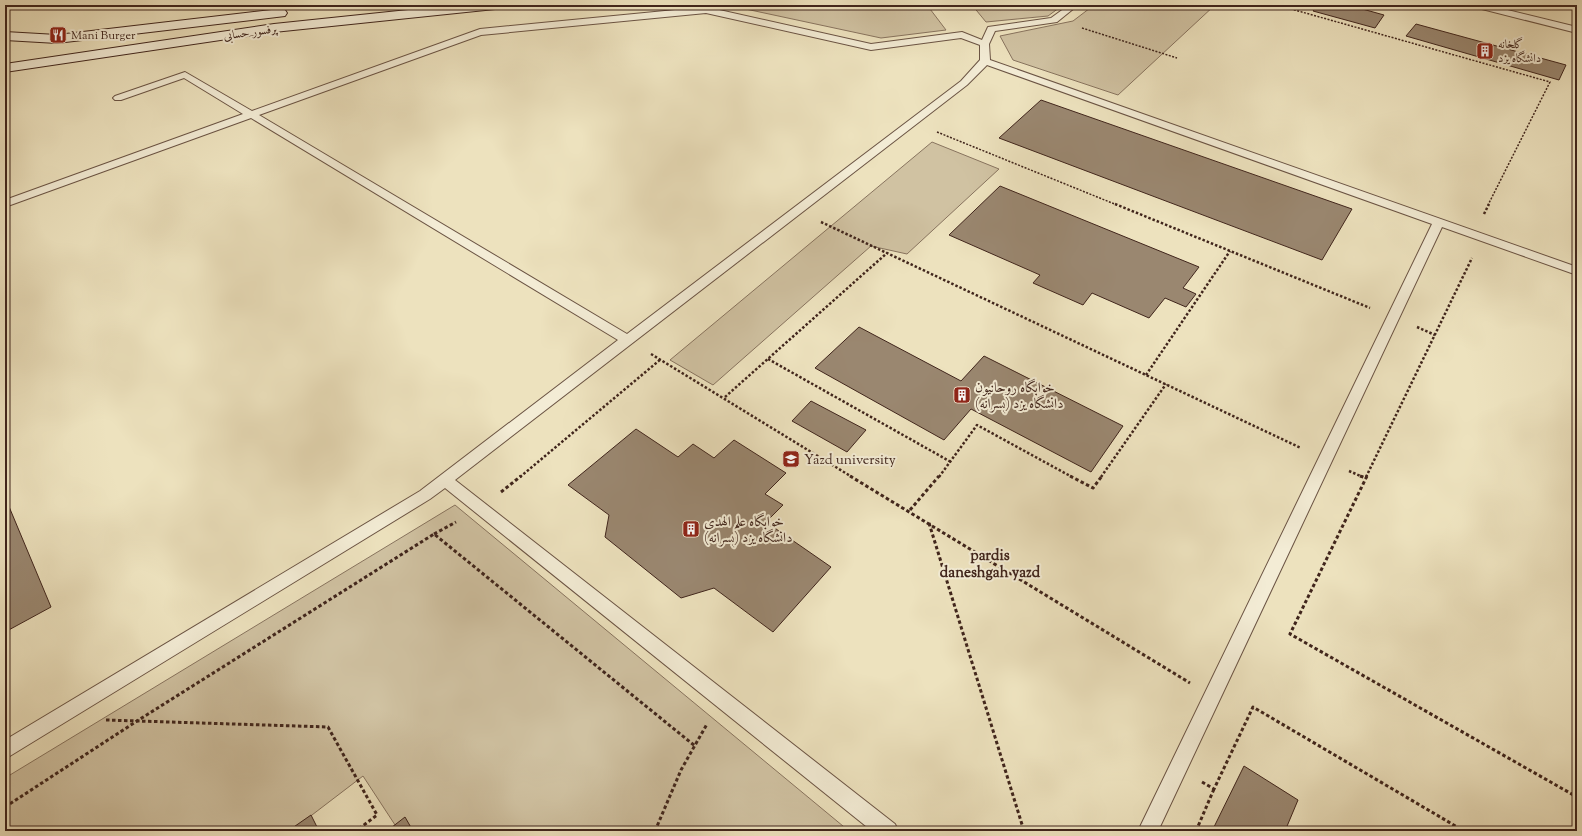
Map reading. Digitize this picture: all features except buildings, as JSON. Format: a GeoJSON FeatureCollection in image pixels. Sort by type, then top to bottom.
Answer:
{"type":"FeatureCollection","features":[{"type":"Feature","properties":{"kind":"main road","name":"پرفسور حسابی"},"geometry":{"type":"LineString","coordinates":[[5,68],[274,28],[496,5]]}},
{"type":"Feature","properties":{"kind":"main road","name":"پرفسور حسابی"},"geometry":{"type":"LineString","coordinates":[[5,36],[57,39],[293,12]]}},
{"type":"Feature","properties":{"kind":"lane"},"geometry":{"type":"LineString","coordinates":[[5,750],[418,500],[964,83],[985,61],[985,44],[991,29],[1054,20],[1074,5]]}},
{"type":"Feature","properties":{"kind":"lane"},"geometry":{"type":"LineString","coordinates":[[1477,5],[1577,30]]}},
{"type":"Feature","properties":{"kind":"lane"},"geometry":{"type":"LineString","coordinates":[[5,204],[480,32],[706,10],[872,47],[962,35],[985,44]]}},
{"type":"Feature","properties":{"kind":"lane"},"geometry":{"type":"LineString","coordinates":[[985,61],[1577,271]]}},
{"type":"Feature","properties":{"kind":"lane"},"geometry":{"type":"LineString","coordinates":[[118,98],[185,76],[252,114],[628,340]]}},
{"type":"Feature","properties":{"kind":"lane"},"geometry":{"type":"LineString","coordinates":[[1148,831],[1439,222]]}},
{"type":"Feature","properties":{"kind":"lane"},"geometry":{"type":"LineString","coordinates":[[445,480],[888,831]]}},
{"type":"Feature","properties":{"kind":"path"},"geometry":{"type":"LineString","coordinates":[[1277,5],[1550,82],[1474,234],[1474,254],[1290,634],[1577,797]]}},
{"type":"Feature","properties":{"kind":"path"},"geometry":{"type":"LineString","coordinates":[[1054,20],[1177,58]]}},
{"type":"Feature","properties":{"kind":"path"},"geometry":{"type":"LineString","coordinates":[[913,122],[1435,335]]}},
{"type":"Feature","properties":{"kind":"path"},"geometry":{"type":"LineString","coordinates":[[797,211],[1366,478]]}},
{"type":"Feature","properties":{"kind":"path"},"geometry":{"type":"LineString","coordinates":[[1146,375],[1230,251]]}},
{"type":"Feature","properties":{"kind":"path"},"geometry":{"type":"LineString","coordinates":[[725,397],[887,253]]}},
{"type":"Feature","properties":{"kind":"path"},"geometry":{"type":"LineString","coordinates":[[628,340],[725,397],[910,510],[1212,697]]}},
{"type":"Feature","properties":{"kind":"path"},"geometry":{"type":"LineString","coordinates":[[768,359],[951,462]]}},
{"type":"Feature","properties":{"kind":"path"},"geometry":{"type":"LineString","coordinates":[[5,807],[137,721],[434,534],[482,508],[661,360]]}},
{"type":"Feature","properties":{"kind":"path"},"geometry":{"type":"LineString","coordinates":[[910,510],[951,462],[977,425],[1093,488],[1166,384]]}},
{"type":"Feature","properties":{"kind":"path"},"geometry":{"type":"LineString","coordinates":[[929,523],[1024,831]]}},
{"type":"Feature","properties":{"kind":"path"},"geometry":{"type":"LineString","coordinates":[[434,534],[695,746]]}},
{"type":"Feature","properties":{"kind":"path"},"geometry":{"type":"LineString","coordinates":[[655,831],[681,770],[722,699]]}},
{"type":"Feature","properties":{"kind":"path"},"geometry":{"type":"LineString","coordinates":[[1196,831],[1253,707],[1464,831]]}},
{"type":"Feature","properties":{"kind":"path"},"geometry":{"type":"LineString","coordinates":[[57,718],[328,727],[377,815],[356,831]]}},
{"type":"Feature","properties":{"kind":"path"},"geometry":{"type":"LineString","coordinates":[[1178,768],[1214,789]]}},
{"type":"Feature","properties":{"kind":"shaded area"},"geometry":{"type":"Polygon","coordinates":[[[727,5],[927,5],[946,30],[881,38],[727,5]]]}},
{"type":"Feature","properties":{"kind":"shaded area"},"geometry":{"type":"Polygon","coordinates":[[[972,5],[1063,5],[1048,16],[986,22],[972,5]]]}},
{"type":"Feature","properties":{"kind":"shaded area"},"geometry":{"type":"Polygon","coordinates":[[[1094,5],[1215,5],[1118,95],[1013,60],[1000,36],[1073,21],[1094,5]]]}},
{"type":"Feature","properties":{"kind":"shaded area"},"geometry":{"type":"Polygon","coordinates":[[[932,142],[999,169],[907,254],[871,246],[713,385],[670,360],[932,142]]]}},
{"type":"Feature","properties":{"kind":"shaded area"},"geometry":{"type":"Polygon","coordinates":[[[455,505],[849,831],[399,831],[363,776],[291,831],[5,831],[5,778],[455,505]]]}},
{"type":"Feature","properties":{"kind":"place","name":"Mani Burger"},"geometry":{"type":"Point","coordinates":[58,35]}},
{"type":"Feature","properties":{"kind":"place","name":"گلخانه دانشگاه یزد"},"geometry":{"type":"Point","coordinates":[1485,51]}},
{"type":"Feature","properties":{"kind":"place","name":"خوابگاه روحانیون (پسرانه) دانشگاه یزد"},"geometry":{"type":"Point","coordinates":[962,395]}},
{"type":"Feature","properties":{"kind":"place","name":"Yazd university"},"geometry":{"type":"Point","coordinates":[791,459]}},
{"type":"Feature","properties":{"kind":"place","name":"خوابگاه علم الهدی (پسرانه) دانشگاه یزد"},"geometry":{"type":"Point","coordinates":[691,529]}},
{"type":"Feature","properties":{"kind":"district","name":"pardis daneshgah yazd"},"geometry":{"type":"Point","coordinates":[990,564]}}]}
